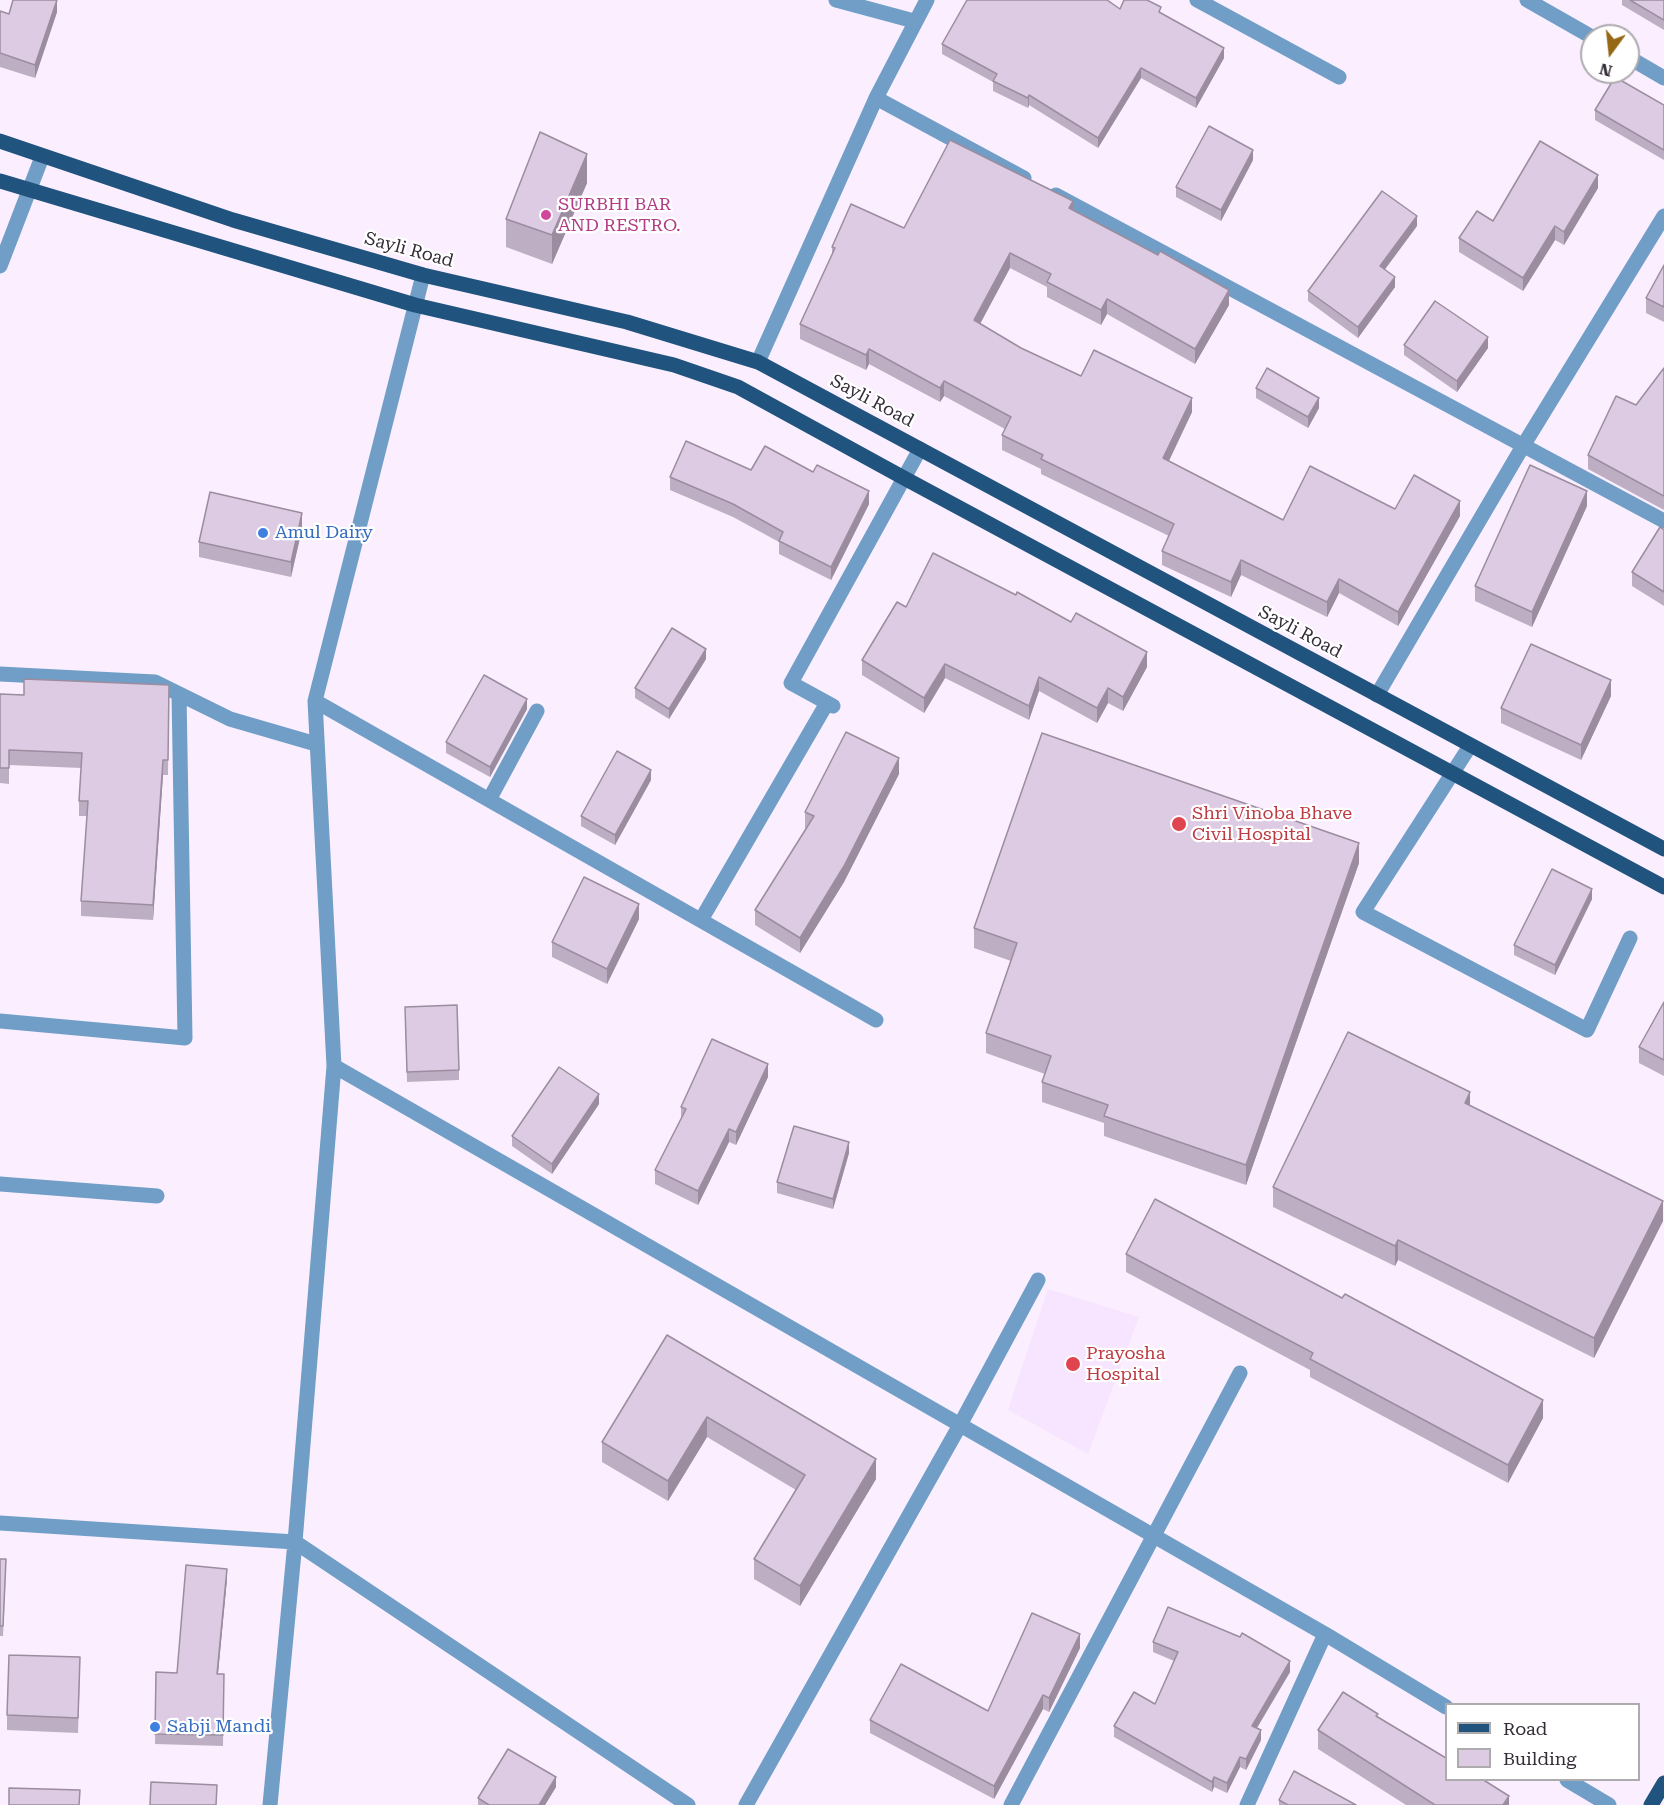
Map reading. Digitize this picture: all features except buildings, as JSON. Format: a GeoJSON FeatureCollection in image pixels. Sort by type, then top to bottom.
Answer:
{"type":"FeatureCollection","features":[{"type":"Feature","properties":{"kind":"main road","name":"Sayli Road"},"geometry":{"type":"LineString","coordinates":[[0,141],[233,220],[423,275],[627,322],[758,362],[1664,849]]}},
{"type":"Feature","properties":{"kind":"main road"},"geometry":{"type":"LineString","coordinates":[[0,181],[416,305],[710,376],[738,387],[1664,887]]}},
{"type":"Feature","properties":{"kind":"main road"},"geometry":{"type":"LineString","coordinates":[[1651,1805],[1664,1783]]}},
{"type":"Feature","properties":{"kind":"street"},"geometry":{"type":"LineString","coordinates":[[836,0],[914,21]]}},
{"type":"Feature","properties":{"kind":"street"},"geometry":{"type":"LineString","coordinates":[[758,362],[876,98],[914,21],[927,0]]}},
{"type":"Feature","properties":{"kind":"street"},"geometry":{"type":"LineString","coordinates":[[1197,0],[1339,77]]}},
{"type":"Feature","properties":{"kind":"street"},"geometry":{"type":"LineString","coordinates":[[1527,0],[1580,30]]}},
{"type":"Feature","properties":{"kind":"street"},"geometry":{"type":"LineString","coordinates":[[1640,64],[1664,78]]}},
{"type":"Feature","properties":{"kind":"street"},"geometry":{"type":"LineString","coordinates":[[876,98],[1664,521]]}},
{"type":"Feature","properties":{"kind":"street"},"geometry":{"type":"LineString","coordinates":[[0,266],[42,157]]}},
{"type":"Feature","properties":{"kind":"street"},"geometry":{"type":"LineString","coordinates":[[1377,695],[1523,446],[1664,216]]}},
{"type":"Feature","properties":{"kind":"street"},"geometry":{"type":"LineString","coordinates":[[270,1805],[295,1542],[334,1066],[315,701],[423,275]]}},
{"type":"Feature","properties":{"kind":"street"},"geometry":{"type":"LineString","coordinates":[[701,920],[830,705],[791,683],[920,449]]}},
{"type":"Feature","properties":{"kind":"street"},"geometry":{"type":"LineString","coordinates":[[0,674],[155,682],[230,719],[316,744]]}},
{"type":"Feature","properties":{"kind":"street"},"geometry":{"type":"LineString","coordinates":[[0,1021],[185,1038],[179,694]]}},
{"type":"Feature","properties":{"kind":"street"},"geometry":{"type":"LineString","coordinates":[[315,701],[876,1020]]}},
{"type":"Feature","properties":{"kind":"street"},"geometry":{"type":"LineString","coordinates":[[489,800],[537,711]]}},
{"type":"Feature","properties":{"kind":"street"},"geometry":{"type":"LineString","coordinates":[[1470,746],[1363,912],[1587,1030],[1630,938]]}},
{"type":"Feature","properties":{"kind":"street"},"geometry":{"type":"LineString","coordinates":[[334,1066],[1325,1634],[1445,1706]]}},
{"type":"Feature","properties":{"kind":"street"},"geometry":{"type":"LineString","coordinates":[[0,1184],[157,1196]]}},
{"type":"Feature","properties":{"kind":"street"},"geometry":{"type":"LineString","coordinates":[[746,1805],[960,1425],[1038,1280]]}},
{"type":"Feature","properties":{"kind":"street"},"geometry":{"type":"LineString","coordinates":[[1011,1805],[1240,1373]]}},
{"type":"Feature","properties":{"kind":"street"},"geometry":{"type":"LineString","coordinates":[[0,1523],[295,1542],[688,1805]]}},
{"type":"Feature","properties":{"kind":"street"},"geometry":{"type":"LineString","coordinates":[[1247,1805],[1325,1634]]}},
{"type":"Feature","properties":{"kind":"street"},"geometry":{"type":"LineString","coordinates":[[1570,1781],[1609,1805]]}},
{"type":"Feature","properties":{"kind":"shaded area","name":"Prayosha Hospital"},"geometry":{"type":"Polygon","coordinates":[[[1048,1289],[1139,1317],[1088,1454],[1008,1410],[1048,1289]]]}},
{"type":"Feature","properties":{"kind":"place","name":"SURBHI BAR AND RESTRO."},"geometry":{"type":"Point","coordinates":[546,215]}},
{"type":"Feature","properties":{"kind":"place","name":"Amul Dairy"},"geometry":{"type":"Point","coordinates":[263,533]}},
{"type":"Feature","properties":{"kind":"place","name":"Shri Vinoba Bhave Civil Hospital"},"geometry":{"type":"Point","coordinates":[1179,824]}},
{"type":"Feature","properties":{"kind":"place","name":"Prayosha Hospital"},"geometry":{"type":"Point","coordinates":[1073,1364]}},
{"type":"Feature","properties":{"kind":"place","name":"Sabji Mandi"},"geometry":{"type":"Point","coordinates":[155,1727]}}]}
